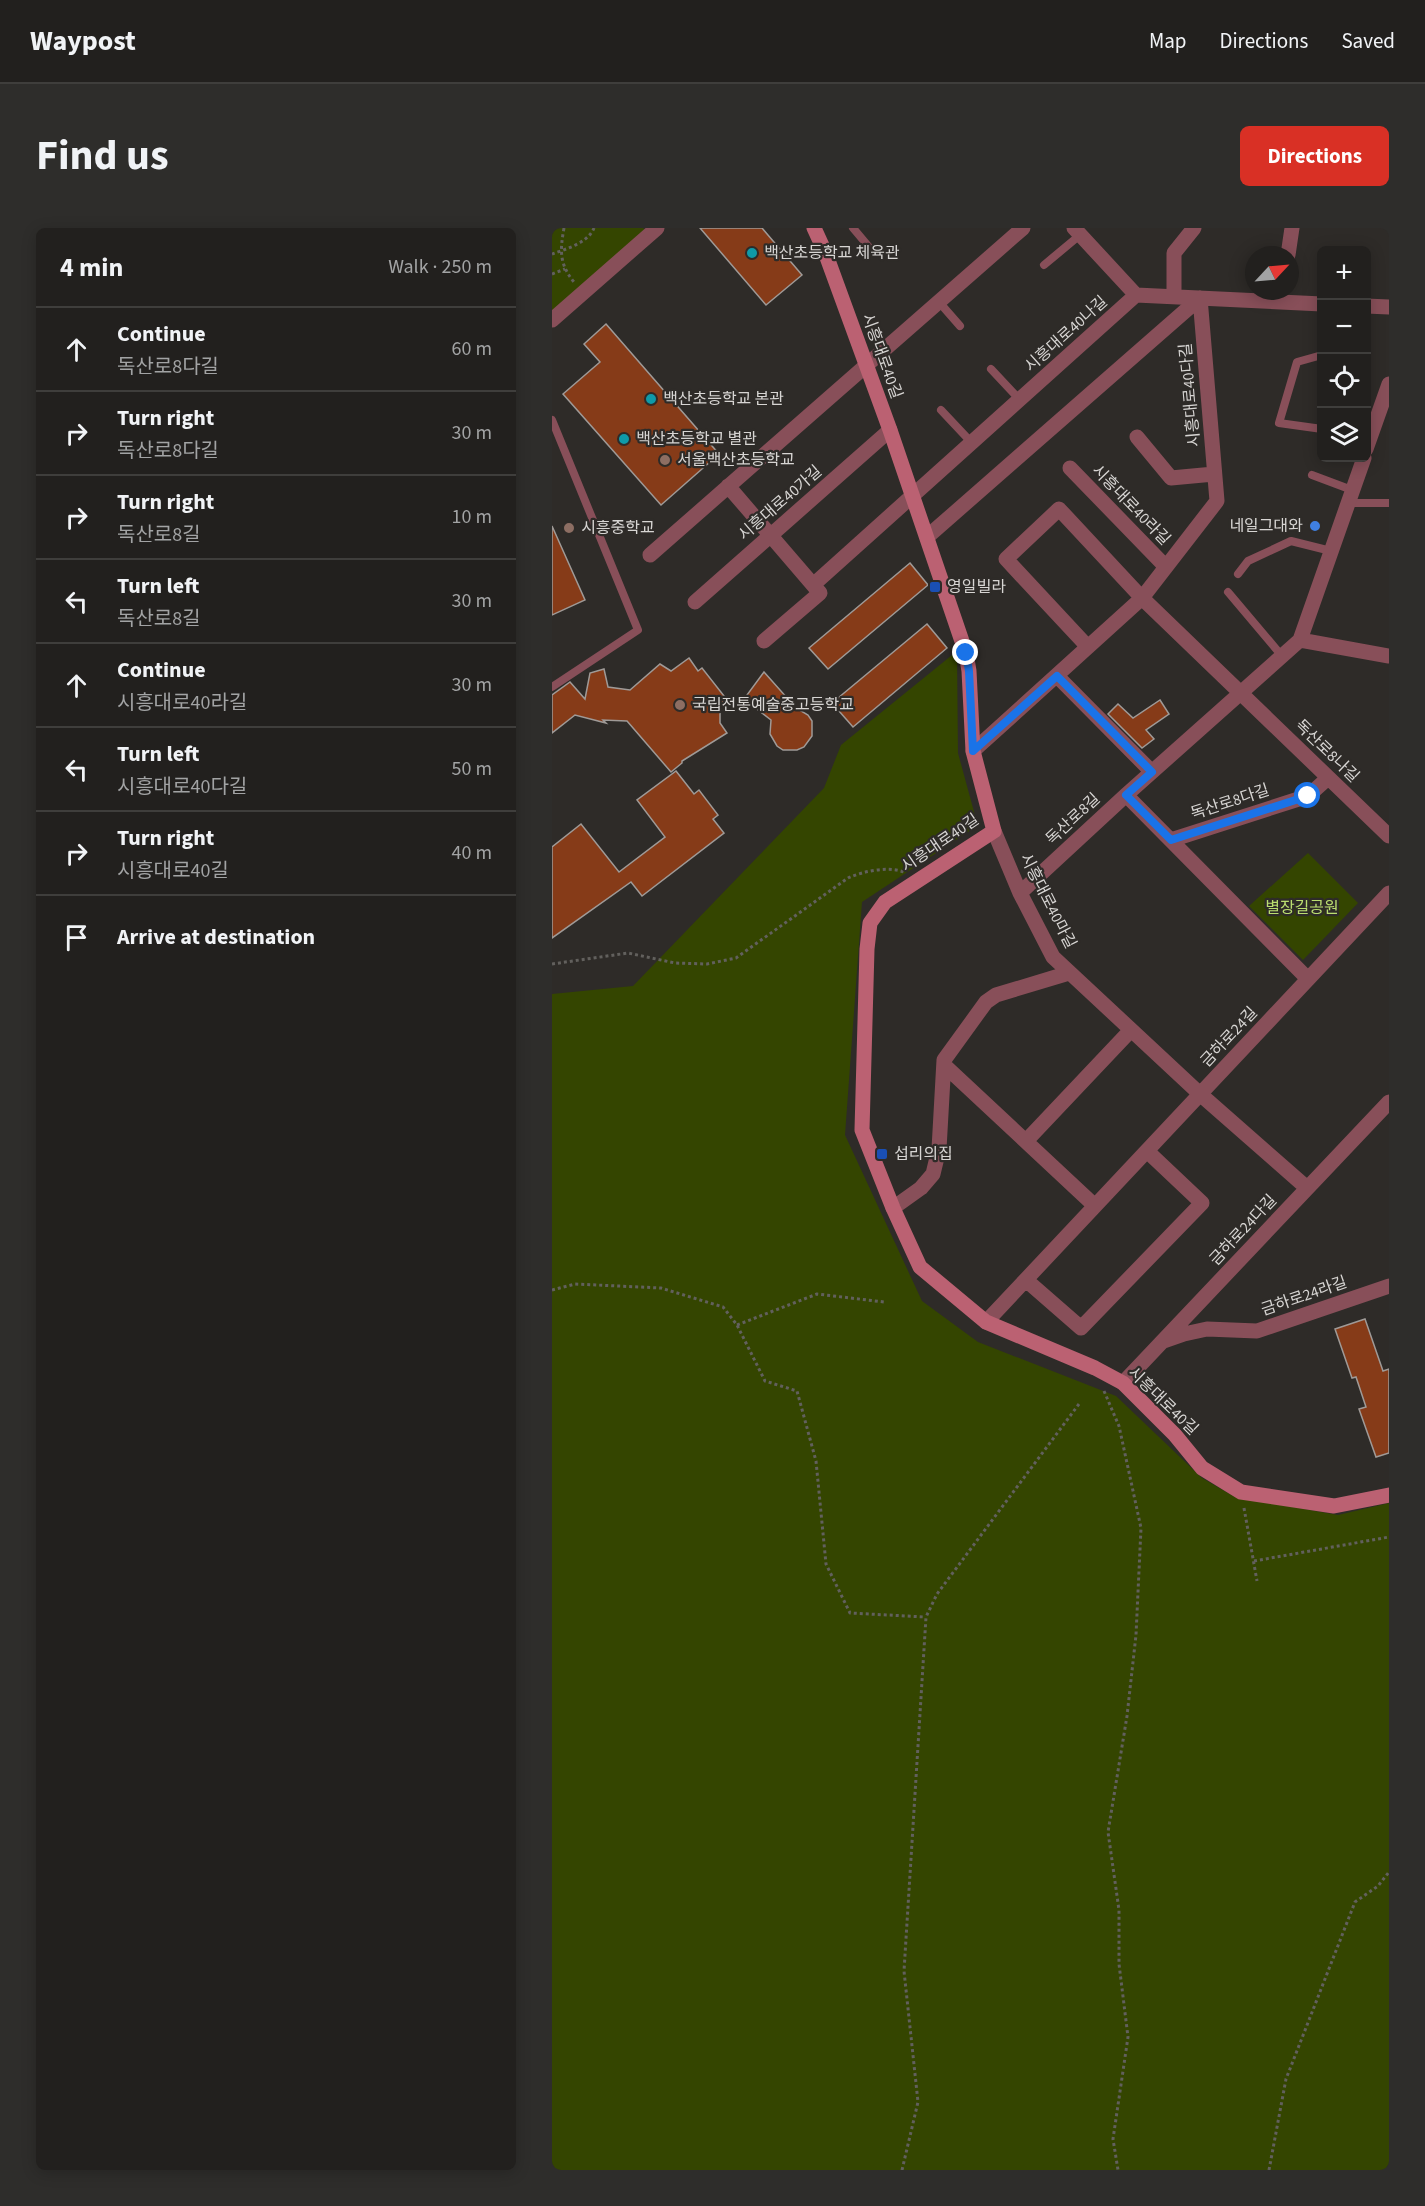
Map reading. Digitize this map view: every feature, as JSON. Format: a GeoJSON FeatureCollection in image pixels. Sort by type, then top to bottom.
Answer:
{"type":"FeatureCollection","features":[{"type":"Feature","properties":{"kind":"street"},"geometry":{"type":"LineString","coordinates":[[552,320],[657,228]]}},
{"type":"Feature","properties":{"kind":"street","name":"시흥대로40길"},"geometry":{"type":"LineString","coordinates":[[814,228],[825,252],[890,430],[966,653],[973,751],[994,831],[885,902],[870,923],[867,949],[862,1130],[893,1208],[920,1267],[986,1322],[1095,1368],[1123,1383],[1175,1435],[1202,1468],[1240,1492],[1334,1506],[1389,1495]]}},
{"type":"Feature","properties":{"kind":"street"},"geometry":{"type":"LineString","coordinates":[[650,555],[1022,228]]}},
{"type":"Feature","properties":{"kind":"street"},"geometry":{"type":"LineString","coordinates":[[1174,297],[1174,254],[1194,228]]}},
{"type":"Feature","properties":{"kind":"street"},"geometry":{"type":"LineString","coordinates":[[1289,246],[1292,228]]}},
{"type":"Feature","properties":{"kind":"street"},"geometry":{"type":"LineString","coordinates":[[1077,231],[1136,295],[1200,298],[1245,297]]}},
{"type":"Feature","properties":{"kind":"street","name":"시흥대로40나길"},"geometry":{"type":"LineString","coordinates":[[913,497],[1136,295]]}},
{"type":"Feature","properties":{"kind":"street","name":"시흥대로40다길"},"geometry":{"type":"LineString","coordinates":[[973,751],[1142,598],[1216,501],[1200,298]]}},
{"type":"Feature","properties":{"kind":"street","name":"시흥대로40다길"},"geometry":{"type":"LineString","coordinates":[[927,537],[1200,298]]}},
{"type":"Feature","properties":{"kind":"street"},"geometry":{"type":"LineString","coordinates":[[1299,299],[1317,303]]}},
{"type":"Feature","properties":{"kind":"street"},"geometry":{"type":"LineString","coordinates":[[1371,306],[1389,307]]}},
{"type":"Feature","properties":{"kind":"street"},"geometry":{"type":"LineString","coordinates":[[1373,438],[1389,384]]}},
{"type":"Feature","properties":{"kind":"street","name":"시흥대로40가길"},"geometry":{"type":"LineString","coordinates":[[695,602],[890,430]]}},
{"type":"Feature","properties":{"kind":"street"},"geometry":{"type":"LineString","coordinates":[[1137,437],[1171,477],[1214,474]]}},
{"type":"Feature","properties":{"kind":"street","name":"독산로8길"},"geometry":{"type":"LineString","coordinates":[[1020,892],[1300,640],[1363,462]]}},
{"type":"Feature","properties":{"kind":"street","name":"시흥대로40라길"},"geometry":{"type":"LineString","coordinates":[[1070,468],[1166,567]]}},
{"type":"Feature","properties":{"kind":"street"},"geometry":{"type":"LineString","coordinates":[[728,486],[820,593],[764,641]]}},
{"type":"Feature","properties":{"kind":"street"},"geometry":{"type":"LineString","coordinates":[[813,585],[913,497]]}},
{"type":"Feature","properties":{"kind":"street"},"geometry":{"type":"LineString","coordinates":[[1088,647],[1006,559],[1059,509],[1142,598],[1240,692]]}},
{"type":"Feature","properties":{"kind":"street"},"geometry":{"type":"LineString","coordinates":[[1300,640],[1389,656]]}},
{"type":"Feature","properties":{"kind":"street"},"geometry":{"type":"LineString","coordinates":[[1057,676],[1152,772]]}},
{"type":"Feature","properties":{"kind":"street","name":"독산로8나길"},"geometry":{"type":"LineString","coordinates":[[1240,692],[1389,836]]}},
{"type":"Feature","properties":{"kind":"street","name":"독산로8다길"},"geometry":{"type":"LineString","coordinates":[[1171,840],[1308,796],[1329,778]]}},
{"type":"Feature","properties":{"kind":"street"},"geometry":{"type":"LineString","coordinates":[[1126,795],[1308,979]]}},
{"type":"Feature","properties":{"kind":"street","name":"시흥대로40마길"},"geometry":{"type":"LineString","coordinates":[[994,831],[1020,892],[1053,957],[1200,1094],[1307,1188]]}},
{"type":"Feature","properties":{"kind":"street","name":"금하로24길"},"geometry":{"type":"LineString","coordinates":[[986,1322],[1389,893]]}},
{"type":"Feature","properties":{"kind":"street"},"geometry":{"type":"LineString","coordinates":[[893,1208],[921,1188],[933,1174],[939,1149],[944,1060],[986,1002],[996,995],[1069,973]]}},
{"type":"Feature","properties":{"kind":"street"},"geometry":{"type":"LineString","coordinates":[[1026,1141],[1131,1030]]}},
{"type":"Feature","properties":{"kind":"street"},"geometry":{"type":"LineString","coordinates":[[944,1065],[1095,1206]]}},
{"type":"Feature","properties":{"kind":"street","name":"금하로24다길"},"geometry":{"type":"LineString","coordinates":[[1123,1383],[1389,1102]]}},
{"type":"Feature","properties":{"kind":"street"},"geometry":{"type":"LineString","coordinates":[[1026,1280],[1082,1328],[1202,1203],[1147,1151]]}},
{"type":"Feature","properties":{"kind":"street","name":"금하로24라길"},"geometry":{"type":"LineString","coordinates":[[1160,1343],[1184,1334],[1208,1329],[1257,1331],[1389,1286]]}},
{"type":"Feature","properties":{"kind":"lane"},"geometry":{"type":"LineString","coordinates":[[853,228],[869,247]]}},
{"type":"Feature","properties":{"kind":"lane"},"geometry":{"type":"LineString","coordinates":[[1044,265],[1077,231]]}},
{"type":"Feature","properties":{"kind":"lane"},"geometry":{"type":"LineString","coordinates":[[939,302],[960,326]]}},
{"type":"Feature","properties":{"kind":"lane"},"geometry":{"type":"LineString","coordinates":[[1317,356],[1297,362],[1279,423],[1317,428]]}},
{"type":"Feature","properties":{"kind":"lane"},"geometry":{"type":"LineString","coordinates":[[991,369],[1020,400]]}},
{"type":"Feature","properties":{"kind":"lane"},"geometry":{"type":"LineString","coordinates":[[941,410],[972,443]]}},
{"type":"Feature","properties":{"kind":"lane"},"geometry":{"type":"LineString","coordinates":[[552,420],[638,630],[552,687]]}},
{"type":"Feature","properties":{"kind":"lane"},"geometry":{"type":"LineString","coordinates":[[1312,475],[1350,497],[1389,503]]}},
{"type":"Feature","properties":{"kind":"lane"},"geometry":{"type":"LineString","coordinates":[[1238,574],[1248,561],[1290,541],[1331,551]]}},
{"type":"Feature","properties":{"kind":"lane"},"geometry":{"type":"LineString","coordinates":[[1228,592],[1282,656]]}},
{"type":"Feature","properties":{"kind":"path"},"geometry":{"type":"LineString","coordinates":[[564,228],[560,251],[561,262],[579,288]]}},
{"type":"Feature","properties":{"kind":"path"},"geometry":{"type":"LineString","coordinates":[[552,254],[588,237],[594,228]]}},
{"type":"Feature","properties":{"kind":"path"},"geometry":{"type":"LineString","coordinates":[[552,274],[565,269]]}},
{"type":"Feature","properties":{"kind":"path"},"geometry":{"type":"LineString","coordinates":[[552,964],[628,953],[675,963],[707,964],[736,958],[848,878],[863,872],[896,870],[920,878]]}},
{"type":"Feature","properties":{"kind":"path"},"geometry":{"type":"LineString","coordinates":[[552,1290],[575,1284],[661,1288],[723,1306],[737,1325],[765,1381],[797,1391],[816,1461],[826,1564],[850,1613],[926,1617]]}},
{"type":"Feature","properties":{"kind":"path"},"geometry":{"type":"LineString","coordinates":[[737,1325],[816,1294],[884,1302]]}},
{"type":"Feature","properties":{"kind":"path"},"geometry":{"type":"LineString","coordinates":[[1095,1368],[1119,1426],[1141,1528],[1136,1635],[1108,1832],[1119,1910],[1119,1964],[1128,2037],[1113,2139],[1118,2170]]}},
{"type":"Feature","properties":{"kind":"path"},"geometry":{"type":"LineString","coordinates":[[902,2170],[918,2102],[904,1971],[926,1617],[937,1594],[1079,1404]]}},
{"type":"Feature","properties":{"kind":"path"},"geometry":{"type":"LineString","coordinates":[[1240,1492],[1257,1581]]}},
{"type":"Feature","properties":{"kind":"path"},"geometry":{"type":"LineString","coordinates":[[1254,1561],[1389,1537]]}},
{"type":"Feature","properties":{"kind":"path"},"geometry":{"type":"LineString","coordinates":[[1269,2170],[1286,2079],[1355,1902],[1378,1886],[1389,1872]]}},
{"type":"Feature","properties":{"kind":"green space"},"geometry":{"type":"Polygon","coordinates":[[[552,228],[643,228],[646,231],[552,312],[552,228]]]}},
{"type":"Feature","properties":{"kind":"green space"},"geometry":{"type":"Polygon","coordinates":[[[957,651],[958,753],[976,819],[971,830],[862,902],[845,1135],[922,1301],[978,1342],[1116,1396],[1202,1478],[1235,1497],[1338,1515],[1389,1503],[1389,2170],[552,2170],[552,994],[633,986],[824,788],[841,745],[957,651]]]}},
{"type":"Feature","properties":{"kind":"green space","name":"별장길공원"},"geometry":{"type":"Polygon","coordinates":[[[1308,853],[1358,903],[1303,960],[1249,906],[1308,853]]]}},
{"type":"Feature","properties":{"kind":"building","name":"백산초등학교 체육관"},"geometry":{"type":"Polygon","coordinates":[[[700,228],[762,228],[802,275],[766,305],[700,228]]]}},
{"type":"Feature","properties":{"kind":"building"},"geometry":{"type":"Polygon","coordinates":[[[606,324],[719,454],[661,505],[563,394],[600,362],[584,344],[606,324]]]}},
{"type":"Feature","properties":{"kind":"building"},"geometry":{"type":"Polygon","coordinates":[[[552,526],[585,600],[552,615],[552,526]]]}},
{"type":"Feature","properties":{"kind":"building"},"geometry":{"type":"Polygon","coordinates":[[[910,563],[928,585],[828,669],[809,648],[910,563]]]}},
{"type":"Feature","properties":{"kind":"building"},"geometry":{"type":"Polygon","coordinates":[[[927,624],[947,648],[853,727],[832,703],[927,624]]]}},
{"type":"Feature","properties":{"kind":"building"},"geometry":{"type":"Polygon","coordinates":[[[689,658],[698,671],[702,668],[728,701],[720,703],[720,723],[727,733],[682,761],[671,772],[627,721],[603,720],[606,723],[575,715],[552,733],[552,695],[570,682],[585,699],[590,673],[604,669],[608,687],[630,690],[660,664],[671,671],[689,658]]]}},
{"type":"Feature","properties":{"kind":"building"},"geometry":{"type":"Polygon","coordinates":[[[764,672],[796,708],[808,715],[812,721],[812,736],[804,747],[797,750],[783,750],[777,746],[770,734],[771,720],[744,699],[764,672]]]}},
{"type":"Feature","properties":{"kind":"building"},"geometry":{"type":"Polygon","coordinates":[[[1160,700],[1169,714],[1146,730],[1154,739],[1142,748],[1108,714],[1118,704],[1133,718],[1160,700]]]}},
{"type":"Feature","properties":{"kind":"building"},"geometry":{"type":"Polygon","coordinates":[[[676,771],[694,794],[699,790],[718,815],[713,819],[724,833],[642,896],[631,882],[552,938],[552,847],[581,824],[619,872],[665,837],[637,800],[676,771]]]}},
{"type":"Feature","properties":{"kind":"building"},"geometry":{"type":"Polygon","coordinates":[[[1365,1319],[1383,1371],[1389,1369],[1389,1453],[1376,1457],[1359,1409],[1366,1407],[1356,1377],[1352,1378],[1335,1329],[1365,1319]]]}},
{"type":"Feature","properties":{"kind":"place","name":"백산초등학교 체육관"},"geometry":{"type":"Point","coordinates":[752,253]}},
{"type":"Feature","properties":{"kind":"place","name":"백산초등학교 본관"},"geometry":{"type":"Point","coordinates":[651,399]}},
{"type":"Feature","properties":{"kind":"place","name":"백산초등학교 별관"},"geometry":{"type":"Point","coordinates":[624,439]}},
{"type":"Feature","properties":{"kind":"place","name":"서울백산초등학교"},"geometry":{"type":"Point","coordinates":[665,460]}},
{"type":"Feature","properties":{"kind":"place","name":"네일그대와"},"geometry":{"type":"Point","coordinates":[1315,526]}},
{"type":"Feature","properties":{"kind":"place","name":"시흥중학교"},"geometry":{"type":"Point","coordinates":[569,528]}},
{"type":"Feature","properties":{"kind":"place","name":"영일빌라"},"geometry":{"type":"Point","coordinates":[935,587]}},
{"type":"Feature","properties":{"kind":"place","name":"국립전통예술중고등학교"},"geometry":{"type":"Point","coordinates":[680,705]}},
{"type":"Feature","properties":{"kind":"place","name":"섭리의집"},"geometry":{"type":"Point","coordinates":[882,1154]}},
{"type":"Feature","properties":{"kind":"route"},"geometry":{"type":"LineString","coordinates":[[966,653],[973,751],[1057,676],[1152,772],[1126,795],[1171,840],[1308,796]]}}]}
